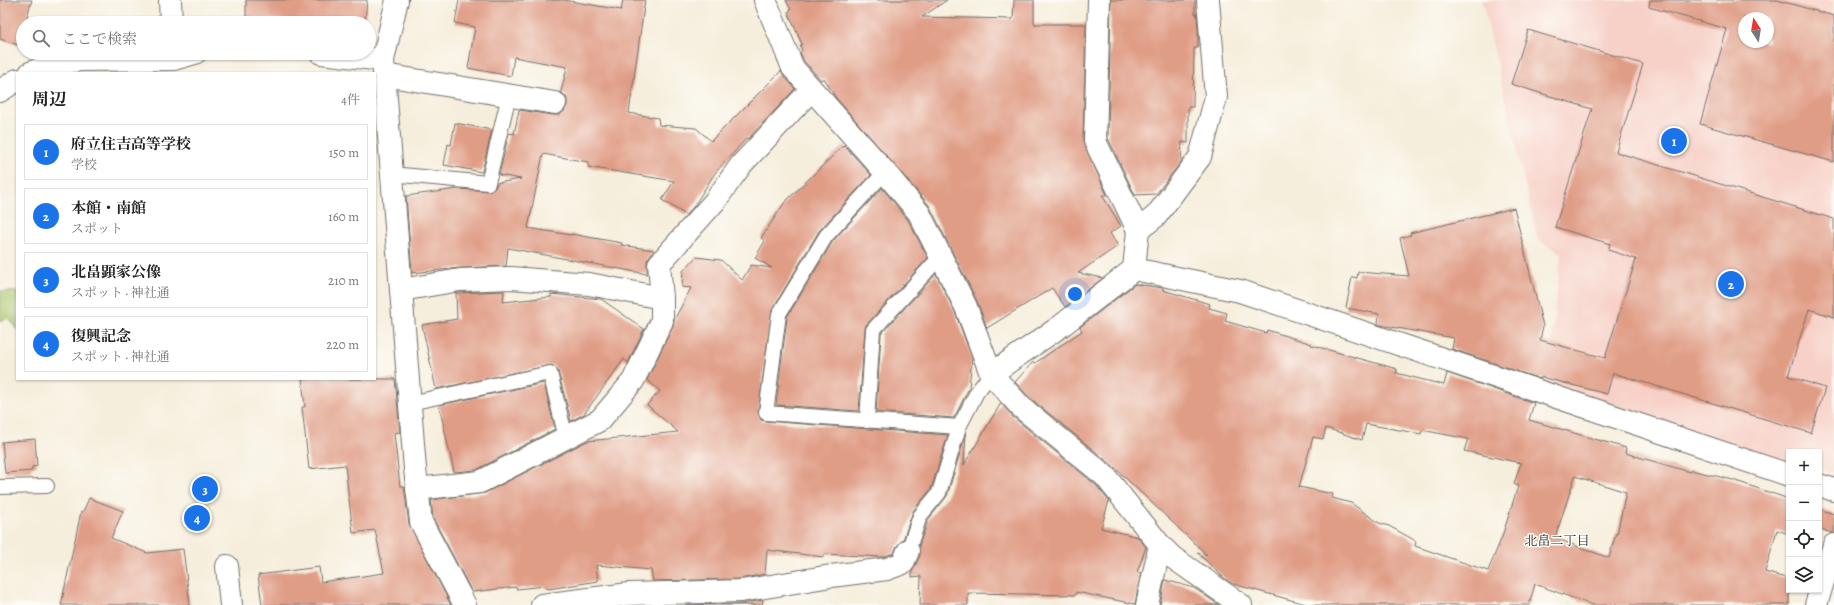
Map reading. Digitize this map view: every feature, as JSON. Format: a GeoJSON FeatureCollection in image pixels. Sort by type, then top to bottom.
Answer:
{"type":"FeatureCollection","features":[{"type":"Feature","properties":{"kind":"street"},"geometry":{"type":"LineString","coordinates":[[170,0],[171,16]]}},
{"type":"Feature","properties":{"kind":"street"},"geometry":{"type":"LineString","coordinates":[[397,0],[383,67],[417,489],[421,522],[465,605]]}},
{"type":"Feature","properties":{"kind":"street"},"geometry":{"type":"LineString","coordinates":[[765,0],[793,68],[885,172],[918,213],[966,307],[991,374],[1021,407],[1105,476],[1160,545],[1172,557],[1241,605]]}},
{"type":"Feature","properties":{"kind":"street"},"geometry":{"type":"LineString","coordinates":[[991,374],[1061,326],[1134,269],[1138,230],[1095,141],[1099,0]]}},
{"type":"Feature","properties":{"kind":"street"},"geometry":{"type":"LineString","coordinates":[[1138,230],[1156,216],[1200,157],[1216,97],[1208,0]]}},
{"type":"Feature","properties":{"kind":"street"},"geometry":{"type":"LineString","coordinates":[[33,72],[48,66],[80,60]]}},
{"type":"Feature","properties":{"kind":"street"},"geometry":{"type":"LineString","coordinates":[[352,60],[509,95],[555,103]]}},
{"type":"Feature","properties":{"kind":"street"},"geometry":{"type":"LineString","coordinates":[[0,91],[16,81]]}},
{"type":"Feature","properties":{"kind":"street"},"geometry":{"type":"LineString","coordinates":[[417,489],[480,482],[600,420],[633,381],[662,321],[660,264],[715,202],[741,165],[811,90]]}},
{"type":"Feature","properties":{"kind":"street"},"geometry":{"type":"LineString","coordinates":[[1134,269],[1240,291],[1786,474]]}},
{"type":"Feature","properties":{"kind":"street"},"geometry":{"type":"LineString","coordinates":[[401,290],[460,280],[511,278],[589,284],[662,298]]}},
{"type":"Feature","properties":{"kind":"street"},"geometry":{"type":"LineString","coordinates":[[1822,486],[1834,490]]}},
{"type":"Feature","properties":{"kind":"street"},"geometry":{"type":"LineString","coordinates":[[1147,605],[1160,545]]}},
{"type":"Feature","properties":{"kind":"street"},"geometry":{"type":"LineString","coordinates":[[1816,605],[1834,545]]}},
{"type":"Feature","properties":{"kind":"street"},"geometry":{"type":"LineString","coordinates":[[542,605],[629,594],[741,591],[831,576],[887,569],[903,563],[908,550]]}},
{"type":"Feature","properties":{"kind":"street"},"geometry":{"type":"LineString","coordinates":[[228,566],[231,605]]}},
{"type":"Feature","properties":{"kind":"lane"},"geometry":{"type":"LineString","coordinates":[[392,174],[488,183],[509,95]]}},
{"type":"Feature","properties":{"kind":"lane"},"geometry":{"type":"LineString","coordinates":[[885,172],[826,236],[779,314],[766,413],[959,427]]}},
{"type":"Feature","properties":{"kind":"lane"},"geometry":{"type":"LineString","coordinates":[[867,421],[873,330],[940,257]]}},
{"type":"Feature","properties":{"kind":"lane"},"geometry":{"type":"LineString","coordinates":[[410,403],[550,373],[566,438]]}},
{"type":"Feature","properties":{"kind":"lane"},"geometry":{"type":"LineString","coordinates":[[908,550],[920,516],[939,493],[959,427],[977,392],[991,374]]}},
{"type":"Feature","properties":{"kind":"lane"},"geometry":{"type":"LineString","coordinates":[[0,487],[47,486]]}},
{"type":"Feature","properties":{"kind":"shaded area"},"geometry":{"type":"Polygon","coordinates":[[[1482,0],[1834,0],[1834,474],[1822,470],[1822,449],[1786,449],[1786,460],[1546,389],[1561,253],[1538,240],[1482,0]]]}},
{"type":"Feature","properties":{"kind":"green space"},"geometry":{"type":"Polygon","coordinates":[[[0,291],[16,292],[16,329],[8,317],[0,321],[0,291]]]}},
{"type":"Feature","properties":{"kind":"building"},"geometry":{"type":"Polygon","coordinates":[[[0,0],[32,0],[27,16],[16,16],[16,44],[0,39],[0,0]]]}},
{"type":"Feature","properties":{"kind":"building"},"geometry":{"type":"Polygon","coordinates":[[[246,0],[367,0],[366,16],[246,16],[246,0]]]}},
{"type":"Feature","properties":{"kind":"building"},"geometry":{"type":"Polygon","coordinates":[[[459,0],[564,0],[621,10],[623,0],[645,0],[629,113],[658,118],[659,125],[696,128],[711,141],[781,71],[795,89],[715,173],[694,206],[686,215],[662,200],[674,181],[588,167],[588,162],[543,154],[528,228],[571,234],[622,243],[621,245],[654,250],[647,260],[647,274],[508,248],[506,266],[460,268],[412,273],[406,196],[457,189],[491,191],[495,188],[497,183],[521,179],[499,175],[509,133],[514,134],[519,110],[559,115],[564,111],[567,105],[567,98],[561,92],[567,67],[514,57],[511,76],[468,68],[475,27],[455,23],[459,0]]]}},
{"type":"Feature","properties":{"kind":"building"},"geometry":{"type":"Polygon","coordinates":[[[786,0],[947,0],[922,17],[1013,19],[1014,0],[1034,0],[1034,24],[1086,24],[1083,141],[1107,195],[1102,195],[1121,226],[1110,233],[1118,246],[1078,273],[1103,278],[1065,307],[1052,288],[987,328],[977,301],[929,205],[836,98],[824,78],[821,80],[804,61],[800,52],[802,50],[800,46],[802,44],[788,12],[791,10],[786,0]]]}},
{"type":"Feature","properties":{"kind":"building"},"geometry":{"type":"Polygon","coordinates":[[[1111,0],[1195,0],[1198,48],[1194,48],[1193,107],[1188,107],[1188,143],[1182,142],[1181,162],[1156,194],[1135,195],[1108,138],[1111,0]]]}},
{"type":"Feature","properties":{"kind":"building"},"geometry":{"type":"Polygon","coordinates":[[[1650,0],[1777,0],[1834,16],[1834,162],[1700,124],[1727,29],[1649,7],[1650,0]]]}},
{"type":"Feature","properties":{"kind":"building"},"geometry":{"type":"Polygon","coordinates":[[[1528,30],[1643,64],[1616,152],[1834,219],[1834,317],[1809,309],[1788,376],[1825,388],[1811,433],[1613,373],[1607,394],[1541,377],[1540,379],[1452,349],[1454,338],[1380,325],[1378,324],[1379,314],[1346,308],[1352,277],[1357,278],[1358,272],[1409,276],[1400,238],[1411,235],[1410,233],[1514,208],[1543,326],[1540,340],[1605,358],[1636,259],[1608,250],[1610,244],[1555,227],[1592,109],[1511,84],[1528,30]]]}},
{"type":"Feature","properties":{"kind":"building"},"geometry":{"type":"Polygon","coordinates":[[[455,123],[492,130],[482,172],[444,165],[448,144],[451,145],[455,123]]]}},
{"type":"Feature","properties":{"kind":"building"},"geometry":{"type":"Polygon","coordinates":[[[844,145],[871,175],[819,231],[772,310],[758,412],[761,420],[765,421],[948,435],[931,489],[913,511],[903,540],[897,546],[894,553],[882,557],[825,554],[824,557],[767,550],[765,574],[740,579],[653,581],[651,570],[596,565],[598,581],[548,589],[545,586],[516,589],[516,587],[472,592],[433,518],[431,500],[485,493],[587,441],[678,432],[647,405],[660,391],[647,380],[673,326],[674,320],[691,288],[682,287],[683,271],[696,257],[721,260],[742,280],[751,265],[772,268],[755,258],[765,241],[761,238],[785,202],[844,145]]]}},
{"type":"Feature","properties":{"kind":"building"},"geometry":{"type":"Polygon","coordinates":[[[882,188],[908,220],[928,258],[866,325],[859,411],[776,405],[787,317],[833,241],[882,188]]]}},
{"type":"Feature","properties":{"kind":"building"},"geometry":{"type":"Polygon","coordinates":[[[936,274],[955,312],[972,358],[969,388],[954,418],[876,412],[881,334],[936,274]]]}},
{"type":"Feature","properties":{"kind":"building"},"geometry":{"type":"Polygon","coordinates":[[[1135,284],[1163,288],[1163,290],[1210,304],[1209,308],[1227,313],[1225,321],[1266,333],[1267,330],[1312,344],[1311,345],[1397,369],[1396,373],[1444,385],[1447,373],[1534,403],[1529,420],[1626,448],[1625,453],[1690,472],[1691,470],[1733,480],[1786,498],[1786,533],[1777,530],[1765,572],[1786,578],[1786,593],[1789,593],[1789,605],[1592,605],[1535,584],[1529,605],[1309,605],[1233,584],[1224,578],[1197,552],[1207,555],[1113,466],[1030,398],[1015,382],[1033,362],[1035,363],[1082,331],[1080,327],[1135,284]],[[1366,424],[1362,440],[1326,428],[1323,439],[1313,437],[1299,487],[1333,494],[1332,498],[1351,503],[1379,523],[1389,526],[1416,541],[1415,546],[1488,571],[1502,537],[1518,486],[1514,484],[1521,463],[1464,451],[1468,439],[1422,430],[1421,434],[1366,424]],[[1575,476],[1555,538],[1609,558],[1616,533],[1617,534],[1626,492],[1575,476]]]}},
{"type":"Feature","properties":{"kind":"building"},"geometry":{"type":"Polygon","coordinates":[[[504,291],[503,302],[551,297],[551,294],[601,299],[644,329],[628,363],[624,359],[584,414],[571,421],[558,371],[552,365],[436,389],[422,325],[457,319],[456,293],[504,291]]]}},
{"type":"Feature","properties":{"kind":"building"},"geometry":{"type":"Polygon","coordinates":[[[395,379],[400,432],[394,433],[400,486],[404,486],[409,524],[451,605],[262,605],[258,575],[319,567],[321,582],[384,573],[375,530],[353,533],[345,465],[309,469],[302,407],[305,407],[302,380],[395,379]]]}},
{"type":"Feature","properties":{"kind":"building"},"geometry":{"type":"Polygon","coordinates":[[[544,383],[555,429],[476,470],[454,472],[439,405],[544,383]]]}},
{"type":"Feature","properties":{"kind":"building"},"geometry":{"type":"Polygon","coordinates":[[[1001,403],[1013,417],[1096,485],[1109,501],[1101,528],[1138,537],[1146,547],[1137,572],[1141,573],[1135,604],[1076,592],[1076,595],[968,593],[968,605],[920,605],[921,576],[912,577],[912,572],[920,556],[919,546],[928,520],[947,496],[966,433],[964,465],[1001,403]]]}},
{"type":"Feature","properties":{"kind":"building"},"geometry":{"type":"Polygon","coordinates":[[[35,439],[37,466],[32,467],[32,471],[5,473],[2,442],[35,439]]]}},
{"type":"Feature","properties":{"kind":"building"},"geometry":{"type":"Polygon","coordinates":[[[89,498],[123,511],[111,538],[147,553],[183,549],[190,605],[61,605],[81,512],[83,512],[89,498]]]}},
{"type":"Feature","properties":{"kind":"building"},"geometry":{"type":"Polygon","coordinates":[[[1822,510],[1834,514],[1834,533],[1822,531],[1822,510]]]}},
{"type":"Feature","properties":{"kind":"building"},"geometry":{"type":"Polygon","coordinates":[[[1165,580],[1194,588],[1219,605],[1160,605],[1165,580]]]}},
{"type":"Feature","properties":{"kind":"building"},"geometry":{"type":"Polygon","coordinates":[[[763,600],[762,605],[685,605],[741,604],[763,600]]]}},
{"type":"Feature","properties":{"kind":"place","name":"府立住吉高等学校"},"geometry":{"type":"Point","coordinates":[1674,141]}},
{"type":"Feature","properties":{"kind":"place","name":"本館・南館"},"geometry":{"type":"Point","coordinates":[1731,284]}},
{"type":"Feature","properties":{"kind":"place","name":"北畠顕家公像"},"geometry":{"type":"Point","coordinates":[205,489]}},
{"type":"Feature","properties":{"kind":"place","name":"復興記念"},"geometry":{"type":"Point","coordinates":[197,518]}},
{"type":"Feature","properties":{"kind":"district","name":"北畠二丁目"},"geometry":{"type":"Point","coordinates":[1557,540]}}]}
